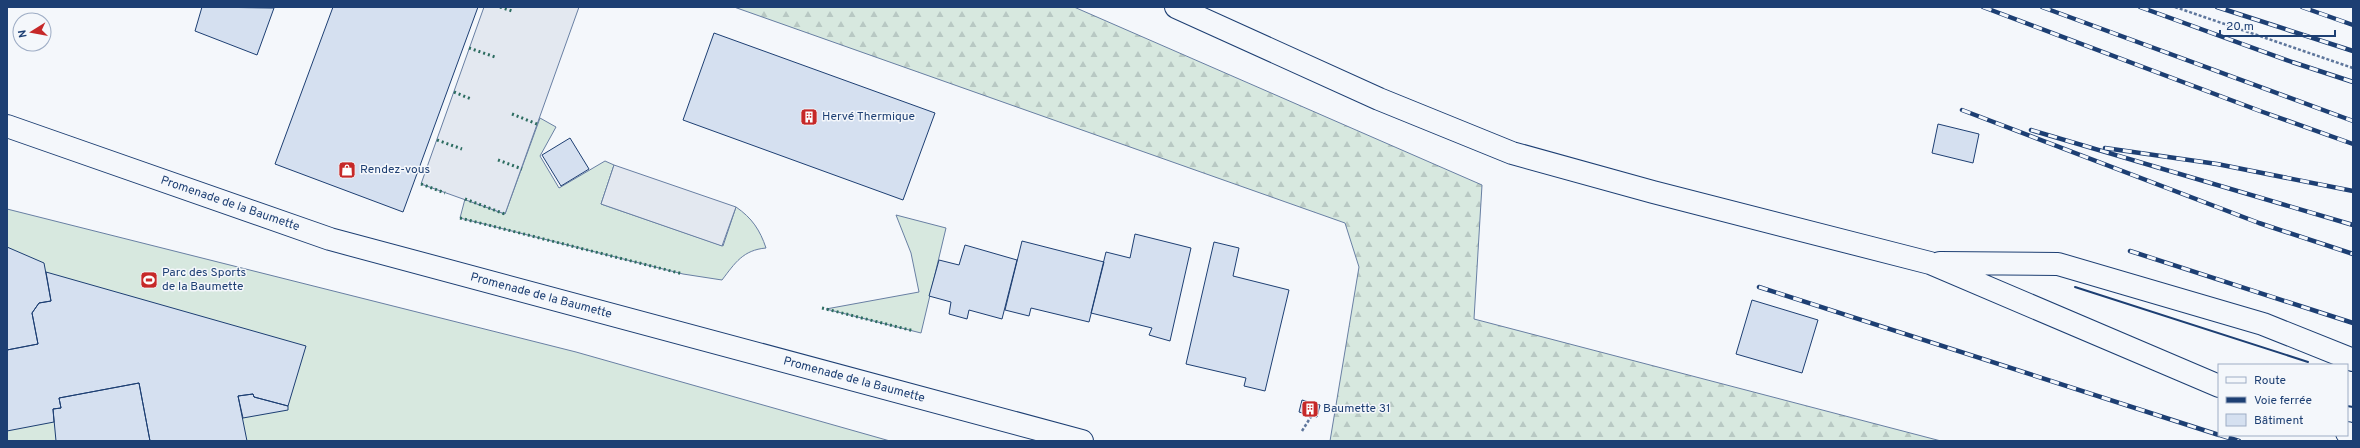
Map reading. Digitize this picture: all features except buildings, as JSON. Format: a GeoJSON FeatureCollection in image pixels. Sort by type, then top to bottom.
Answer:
{"type":"FeatureCollection","features":[{"type":"Feature","properties":{"kind":"street"},"geometry":{"type":"LineString","coordinates":[[1176,7],[1379,99],[1512,153],[1653,192],[1930,263],[2218,386]]}},
{"type":"Feature","properties":{"kind":"street","name":"Promenade de la Baumette"},"geometry":{"type":"LineString","coordinates":[[7,126],[330,239],[1082,441]]}},
{"type":"Feature","properties":{"kind":"street"},"geometry":{"type":"LineString","coordinates":[[1930,263],[2058,264],[2263,324],[2353,360]]}},
{"type":"Feature","properties":{"kind":"path"},"geometry":{"type":"LineString","coordinates":[[2175,7],[2353,68]]}},
{"type":"Feature","properties":{"kind":"path"},"geometry":{"type":"LineString","coordinates":[[1302,431],[1312,416]]}},
{"type":"Feature","properties":{"kind":"green space"},"geometry":{"type":"Polygon","coordinates":[[[734,7],[1074,7],[1482,185],[1474,319],[1941,441],[1330,441],[1359,267],[1345,223],[734,7]]]}},
{"type":"Feature","properties":{"kind":"green space"},"geometry":{"type":"Polygon","coordinates":[[[540,118],[556,127],[540,156],[559,188],[605,161],[614,165],[601,204],[723,246],[736,207],[755,225],[766,248],[751,251],[740,258],[722,280],[683,274],[460,218],[465,199],[505,214],[540,118]]]}},
{"type":"Feature","properties":{"kind":"green space","name":"Parc des Sports de la Baumette"},"geometry":{"type":"Polygon","coordinates":[[[7,209],[576,352],[890,441],[7,441],[7,209]]]}},
{"type":"Feature","properties":{"kind":"green space"},"geometry":{"type":"Polygon","coordinates":[[[896,215],[946,228],[921,333],[826,309],[919,292],[911,253],[896,215]]]}},
{"type":"Feature","properties":{"kind":"shaded area"},"geometry":{"type":"Polygon","coordinates":[[[484,7],[579,7],[505,214],[421,184],[484,7]]]}},
{"type":"Feature","properties":{"kind":"shaded area"},"geometry":{"type":"Polygon","coordinates":[[[614,165],[736,207],[722,246],[601,204],[614,165]]]}},
{"type":"Feature","properties":{"kind":"railway"},"geometry":{"type":"LineString","coordinates":[[1983,7],[2260,111],[2353,144]]}},
{"type":"Feature","properties":{"kind":"railway"},"geometry":{"type":"LineString","coordinates":[[2042,7],[2353,121]]}},
{"type":"Feature","properties":{"kind":"railway"},"geometry":{"type":"LineString","coordinates":[[2140,7],[2292,62],[2353,82]]}},
{"type":"Feature","properties":{"kind":"railway"},"geometry":{"type":"LineString","coordinates":[[2217,7],[2353,51]]}},
{"type":"Feature","properties":{"kind":"railway"},"geometry":{"type":"LineString","coordinates":[[2302,7],[2353,25]]}},
{"type":"Feature","properties":{"kind":"railway"},"geometry":{"type":"LineString","coordinates":[[1962,110],[2259,223],[2353,254]]}},
{"type":"Feature","properties":{"kind":"railway"},"geometry":{"type":"LineString","coordinates":[[2031,130],[2353,225]]}},
{"type":"Feature","properties":{"kind":"railway"},"geometry":{"type":"LineString","coordinates":[[2105,148],[2217,164],[2353,191]]}},
{"type":"Feature","properties":{"kind":"railway"},"geometry":{"type":"LineString","coordinates":[[2130,251],[2353,323]]}},
{"type":"Feature","properties":{"kind":"railway"},"geometry":{"type":"LineString","coordinates":[[1759,287],[2218,435]]}},
{"type":"Feature","properties":{"kind":"railway"},"geometry":{"type":"LineString","coordinates":[[2223,436],[2239,441]]}},
{"type":"Feature","properties":{"kind":"hedge"},"geometry":{"type":"LineString","coordinates":[[500,7],[512,11]]}},
{"type":"Feature","properties":{"kind":"hedge"},"geometry":{"type":"LineString","coordinates":[[469,48],[495,57]]}},
{"type":"Feature","properties":{"kind":"hedge"},"geometry":{"type":"LineString","coordinates":[[454,92],[471,99]]}},
{"type":"Feature","properties":{"kind":"hedge"},"geometry":{"type":"LineString","coordinates":[[512,114],[537,124]]}},
{"type":"Feature","properties":{"kind":"hedge"},"geometry":{"type":"LineString","coordinates":[[437,140],[462,149]]}},
{"type":"Feature","properties":{"kind":"hedge"},"geometry":{"type":"LineString","coordinates":[[498,160],[522,169]]}},
{"type":"Feature","properties":{"kind":"hedge"},"geometry":{"type":"LineString","coordinates":[[421,184],[445,193]]}},
{"type":"Feature","properties":{"kind":"hedge"},"geometry":{"type":"LineString","coordinates":[[465,199],[505,214]]}},
{"type":"Feature","properties":{"kind":"hedge"},"geometry":{"type":"LineString","coordinates":[[460,218],[683,274]]}},
{"type":"Feature","properties":{"kind":"hedge"},"geometry":{"type":"LineString","coordinates":[[822,308],[914,331]]}},
{"type":"Feature","properties":{"kind":"wall"},"geometry":{"type":"LineString","coordinates":[[2075,287],[2308,362]]}},
{"type":"Feature","properties":{"kind":"wall"},"geometry":{"type":"LineString","coordinates":[[2348,406],[2353,407]]}},
{"type":"Feature","properties":{"kind":"place","name":"Hervé Thermique"},"geometry":{"type":"Point","coordinates":[809,117]}},
{"type":"Feature","properties":{"kind":"place","name":"Rendez-vous"},"geometry":{"type":"Point","coordinates":[347,170]}},
{"type":"Feature","properties":{"kind":"place","name":"Parc des Sports de la Baumette"},"geometry":{"type":"Point","coordinates":[149,280]}},
{"type":"Feature","properties":{"kind":"place","name":"Baumette 31"},"geometry":{"type":"Point","coordinates":[1310,409]}}]}
